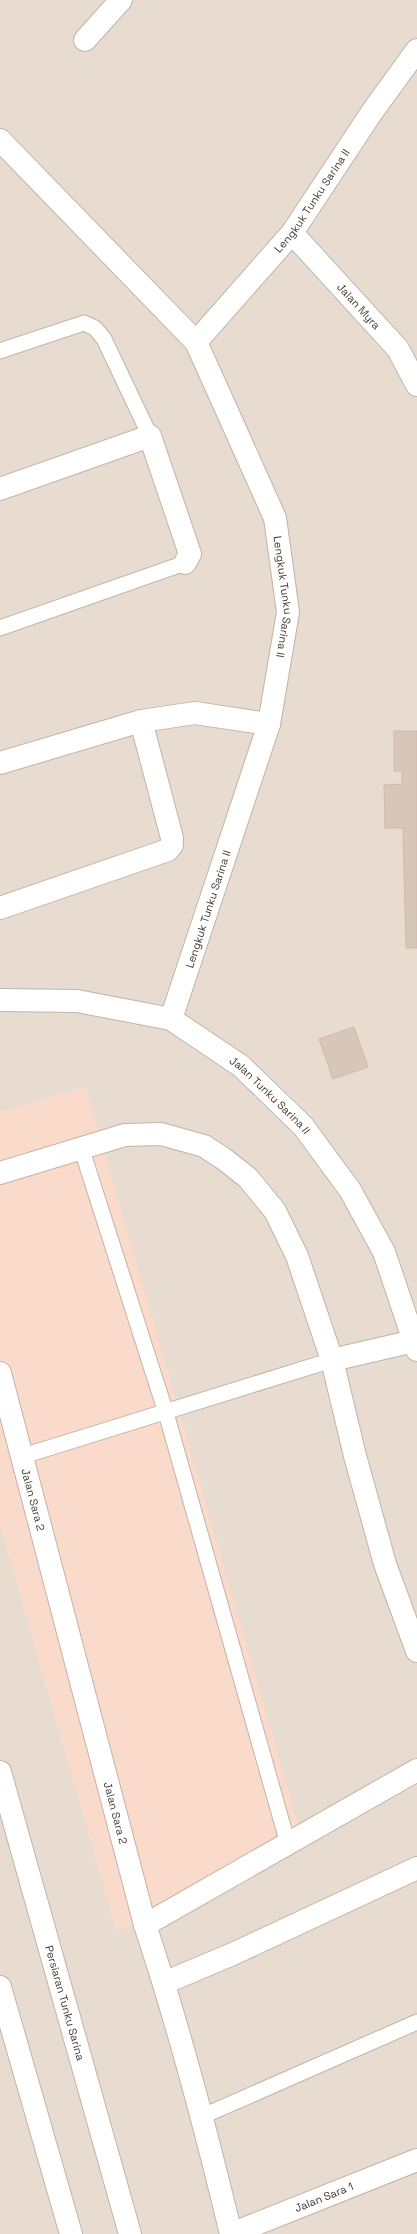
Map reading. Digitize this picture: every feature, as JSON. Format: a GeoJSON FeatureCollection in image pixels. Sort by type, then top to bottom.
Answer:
{"type":"FeatureCollection","features":[{"type":"Feature","properties":{"kind":"street"},"geometry":{"type":"LineString","coordinates":[[85,40],[121,0]]}},
{"type":"Feature","properties":{"kind":"street","name":"Lengkuk Tunku Sarina II"},"geometry":{"type":"LineString","coordinates":[[196,342],[292,233],[372,112],[417,50]]}},
{"type":"Feature","properties":{"kind":"street","name":"Lengkuk Tunku Sarina II"},"geometry":{"type":"LineString","coordinates":[[0,141],[196,342],[275,518],[288,612],[269,724],[171,1019]]}},
{"type":"Feature","properties":{"kind":"street","name":"Jalan Myra"},"geometry":{"type":"LineString","coordinates":[[292,233],[398,348],[417,385]]}},
{"type":"Feature","properties":{"kind":"street"},"geometry":{"type":"LineString","coordinates":[[0,489],[150,436],[190,554],[185,563]]}},
{"type":"Feature","properties":{"kind":"street"},"geometry":{"type":"LineString","coordinates":[[0,763],[141,721],[195,713],[269,724]]}},
{"type":"Feature","properties":{"kind":"street"},"geometry":{"type":"LineString","coordinates":[[0,908],[168,850],[172,845],[172,838],[141,721]]}},
{"type":"Feature","properties":{"kind":"street","name":"Jalan Tunku Sarina II"},"geometry":{"type":"LineString","coordinates":[[0,1000],[77,1001],[171,1019],[241,1066],[303,1126],[350,1190],[384,1252],[416,1345]]}},
{"type":"Feature","properties":{"kind":"street"},"geometry":{"type":"LineString","coordinates":[[0,1173],[124,1135],[161,1134],[204,1146],[248,1178],[276,1211],[297,1256],[332,1360],[355,1456],[385,1564],[417,1651]]}},
{"type":"Feature","properties":{"kind":"street"},"geometry":{"type":"LineString","coordinates":[[332,1360],[416,1345]]}},
{"type":"Feature","properties":{"kind":"street","name":"Jalan Sara 2"},"geometry":{"type":"LineString","coordinates":[[0,1373],[24,1456],[146,1925],[203,2116],[231,2234]]}},
{"type":"Feature","properties":{"kind":"street"},"geometry":{"type":"LineString","coordinates":[[146,1925],[417,1770]]}},
{"type":"Feature","properties":{"kind":"street","name":"Persiaran Tunku Sarina"},"geometry":{"type":"LineString","coordinates":[[0,1772],[130,2234]]}},
{"type":"Feature","properties":{"kind":"street"},"geometry":{"type":"LineString","coordinates":[[164,1983],[242,1950],[417,1868]]}},
{"type":"Feature","properties":{"kind":"street"},"geometry":{"type":"LineString","coordinates":[[0,1987],[71,2234]]}},
{"type":"Feature","properties":{"kind":"street","name":"Jalan Sara 1"},"geometry":{"type":"LineString","coordinates":[[231,2234],[417,2160]]}},
{"type":"Feature","properties":{"kind":"lane"},"geometry":{"type":"LineString","coordinates":[[0,351],[84,323],[95,328],[104,340],[150,436]]}},
{"type":"Feature","properties":{"kind":"lane"},"geometry":{"type":"LineString","coordinates":[[0,628],[185,563]]}},
{"type":"Feature","properties":{"kind":"lane"},"geometry":{"type":"LineString","coordinates":[[81,1147],[166,1413],[288,1844]]}},
{"type":"Feature","properties":{"kind":"lane"},"geometry":{"type":"LineString","coordinates":[[24,1456],[166,1413],[332,1360]]}},
{"type":"Feature","properties":{"kind":"lane"},"geometry":{"type":"LineString","coordinates":[[203,2116],[417,2022]]}},
{"type":"Feature","properties":{"kind":"shaded area"},"geometry":{"type":"Polygon","coordinates":[[[0,0],[417,0],[417,2234],[0,2234],[0,1525],[117,1932],[302,1839],[85,1087],[0,1112],[0,0]]]}},
{"type":"Feature","properties":{"kind":"shaded area"},"geometry":{"type":"Polygon","coordinates":[[[86,1087],[302,1839],[117,1932],[0,1525],[0,1112],[86,1087]]]}},
{"type":"Feature","properties":{"kind":"building"},"geometry":{"type":"Polygon","coordinates":[[[394,731],[417,731],[417,948],[406,948],[403,828],[385,828],[384,785],[402,784],[402,771],[394,771],[394,731]]]}},
{"type":"Feature","properties":{"kind":"building"},"geometry":{"type":"Polygon","coordinates":[[[354,1027],[368,1067],[333,1079],[319,1039],[354,1027]]]}}]}
